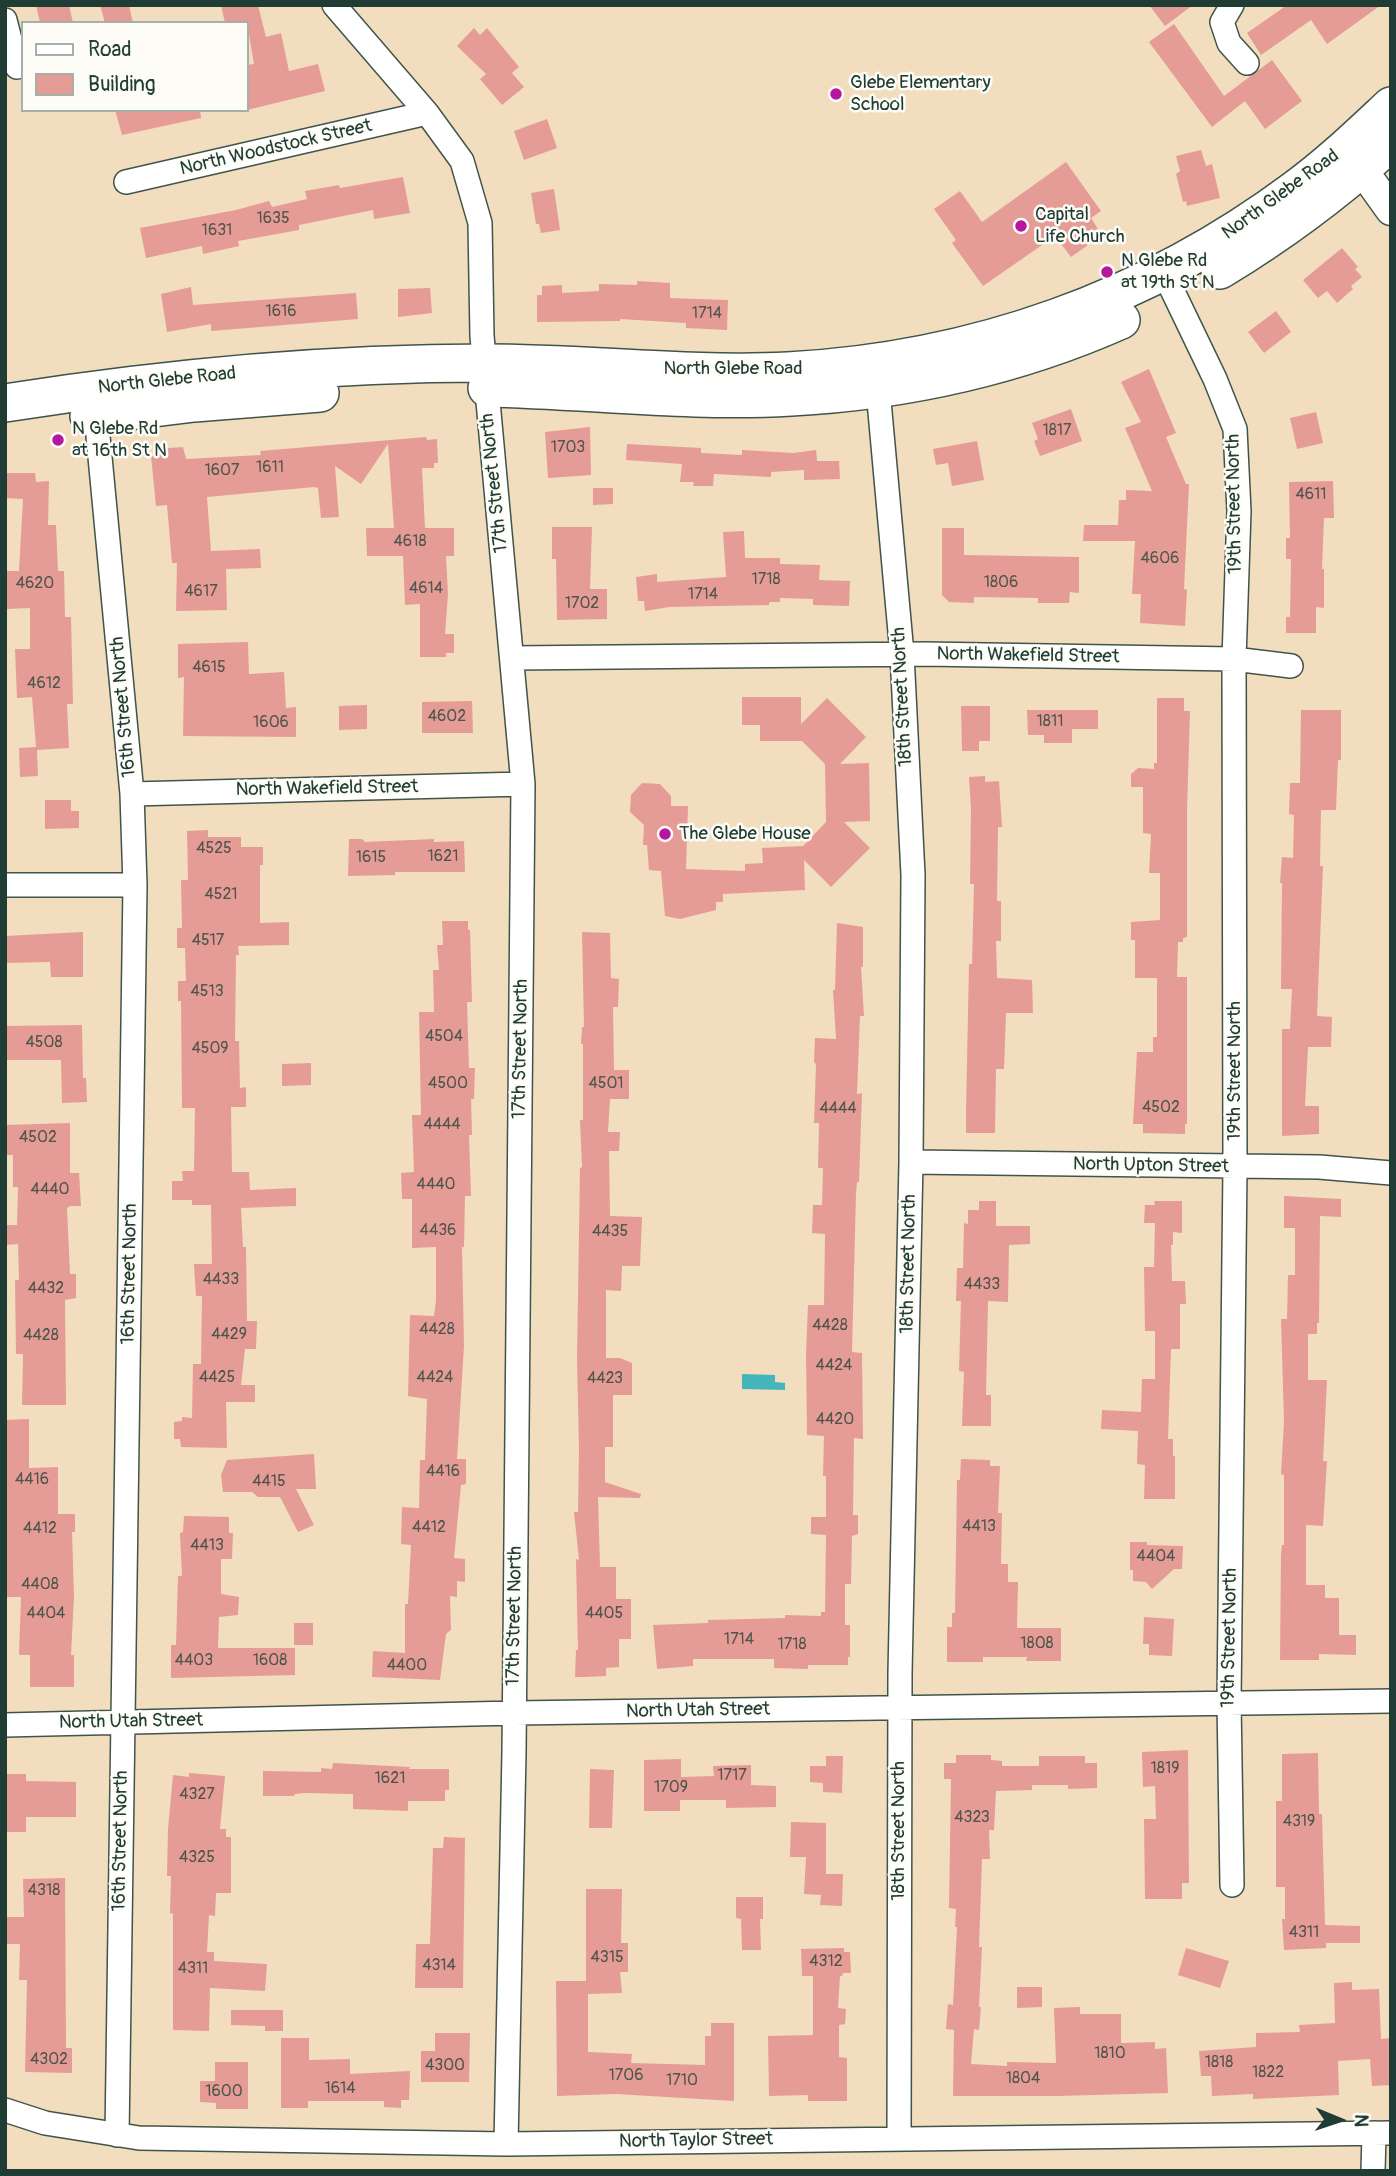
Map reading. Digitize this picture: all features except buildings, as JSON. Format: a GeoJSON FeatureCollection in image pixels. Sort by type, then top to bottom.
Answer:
{"type":"FeatureCollection","features":[{"type":"Feature","properties":{"kind":"main road","name":"North Glebe Road"},"geometry":{"type":"LineString","coordinates":[[1354,159],[1391,106]]}},
{"type":"Feature","properties":{"kind":"main road","name":"North Glebe Road"},"geometry":{"type":"LineString","coordinates":[[5,403],[112,387],[260,371],[380,365],[728,398],[789,398],[878,390],[975,371],[1047,349],[1111,325],[1298,187],[1391,142]]}},
{"type":"Feature","properties":{"kind":"main road","name":"North Glebe Road"},"geometry":{"type":"LineString","coordinates":[[5,429],[194,403],[486,375],[551,363],[730,372],[787,371],[874,364],[966,345],[1034,327],[1099,302],[1169,284]]}},
{"type":"Feature","properties":{"kind":"street","name":"17th Street North"},"geometry":{"type":"LineString","coordinates":[[334,5],[427,113],[462,161],[481,223],[486,375],[523,784],[514,1713],[506,2144]]}},
{"type":"Feature","properties":{"kind":"street"},"geometry":{"type":"LineString","coordinates":[[1232,5],[1222,22],[1229,43],[1247,63]]}},
{"type":"Feature","properties":{"kind":"street"},"geometry":{"type":"LineString","coordinates":[[5,20],[17,67]]}},
{"type":"Feature","properties":{"kind":"street","name":"North Woodstock Street"},"geometry":{"type":"LineString","coordinates":[[126,182],[427,113]]}},
{"type":"Feature","properties":{"kind":"street"},"geometry":{"type":"LineString","coordinates":[[1354,159],[1391,209]]}},
{"type":"Feature","properties":{"kind":"street","name":"19th Street North"},"geometry":{"type":"LineString","coordinates":[[1169,284],[1215,379],[1235,429],[1239,510],[1234,659],[1235,1167],[1229,1702],[1232,1885]]}},
{"type":"Feature","properties":{"kind":"street","name":"18th Street North"},"geometry":{"type":"LineString","coordinates":[[878,390],[902,654],[913,875],[911,1162],[900,1709],[899,2138]]}},
{"type":"Feature","properties":{"kind":"street","name":"16th Street North"},"geometry":{"type":"LineString","coordinates":[[96,415],[132,794],[135,885],[117,2135]]}},
{"type":"Feature","properties":{"kind":"street","name":"North Wakefield Street"},"geometry":{"type":"LineString","coordinates":[[513,658],[902,654],[1234,659],[1291,666]]}},
{"type":"Feature","properties":{"kind":"street","name":"North Wakefield Street"},"geometry":{"type":"LineString","coordinates":[[132,794],[523,784]]}},
{"type":"Feature","properties":{"kind":"street"},"geometry":{"type":"LineString","coordinates":[[5,885],[135,885]]}},
{"type":"Feature","properties":{"kind":"street","name":"North Upton Street"},"geometry":{"type":"LineString","coordinates":[[911,1162],[1319,1167],[1391,1173]]}},
{"type":"Feature","properties":{"kind":"street","name":"North Utah Street"},"geometry":{"type":"LineString","coordinates":[[5,1725],[514,1713],[1391,1701]]}},
{"type":"Feature","properties":{"kind":"street","name":"North Taylor Street"},"geometry":{"type":"LineString","coordinates":[[5,2110],[45,2123],[152,2138],[506,2144],[1382,2133]]}},
{"type":"Feature","properties":{"kind":"street"},"geometry":{"type":"LineString","coordinates":[[1373,2171],[1382,2133]]}},
{"type":"Feature","properties":{"kind":"water"},"geometry":{"type":"Polygon","coordinates":[[[742,1374],[775,1375],[775,1382],[785,1383],[785,1390],[742,1389],[742,1374]]]}},
{"type":"Feature","properties":{"kind":"place","name":"Glebe Elementary School"},"geometry":{"type":"Point","coordinates":[836,94]}},
{"type":"Feature","properties":{"kind":"place","name":"Capital Life Church"},"geometry":{"type":"Point","coordinates":[1021,226]}},
{"type":"Feature","properties":{"kind":"place","name":"N Glebe Rd at 19th St N"},"geometry":{"type":"Point","coordinates":[1107,272]}},
{"type":"Feature","properties":{"kind":"place","name":"N Glebe Rd at 16th St N"},"geometry":{"type":"Point","coordinates":[58,440]}},
{"type":"Feature","properties":{"kind":"place","name":"The Glebe House"},"geometry":{"type":"Point","coordinates":[665,834]}}]}
